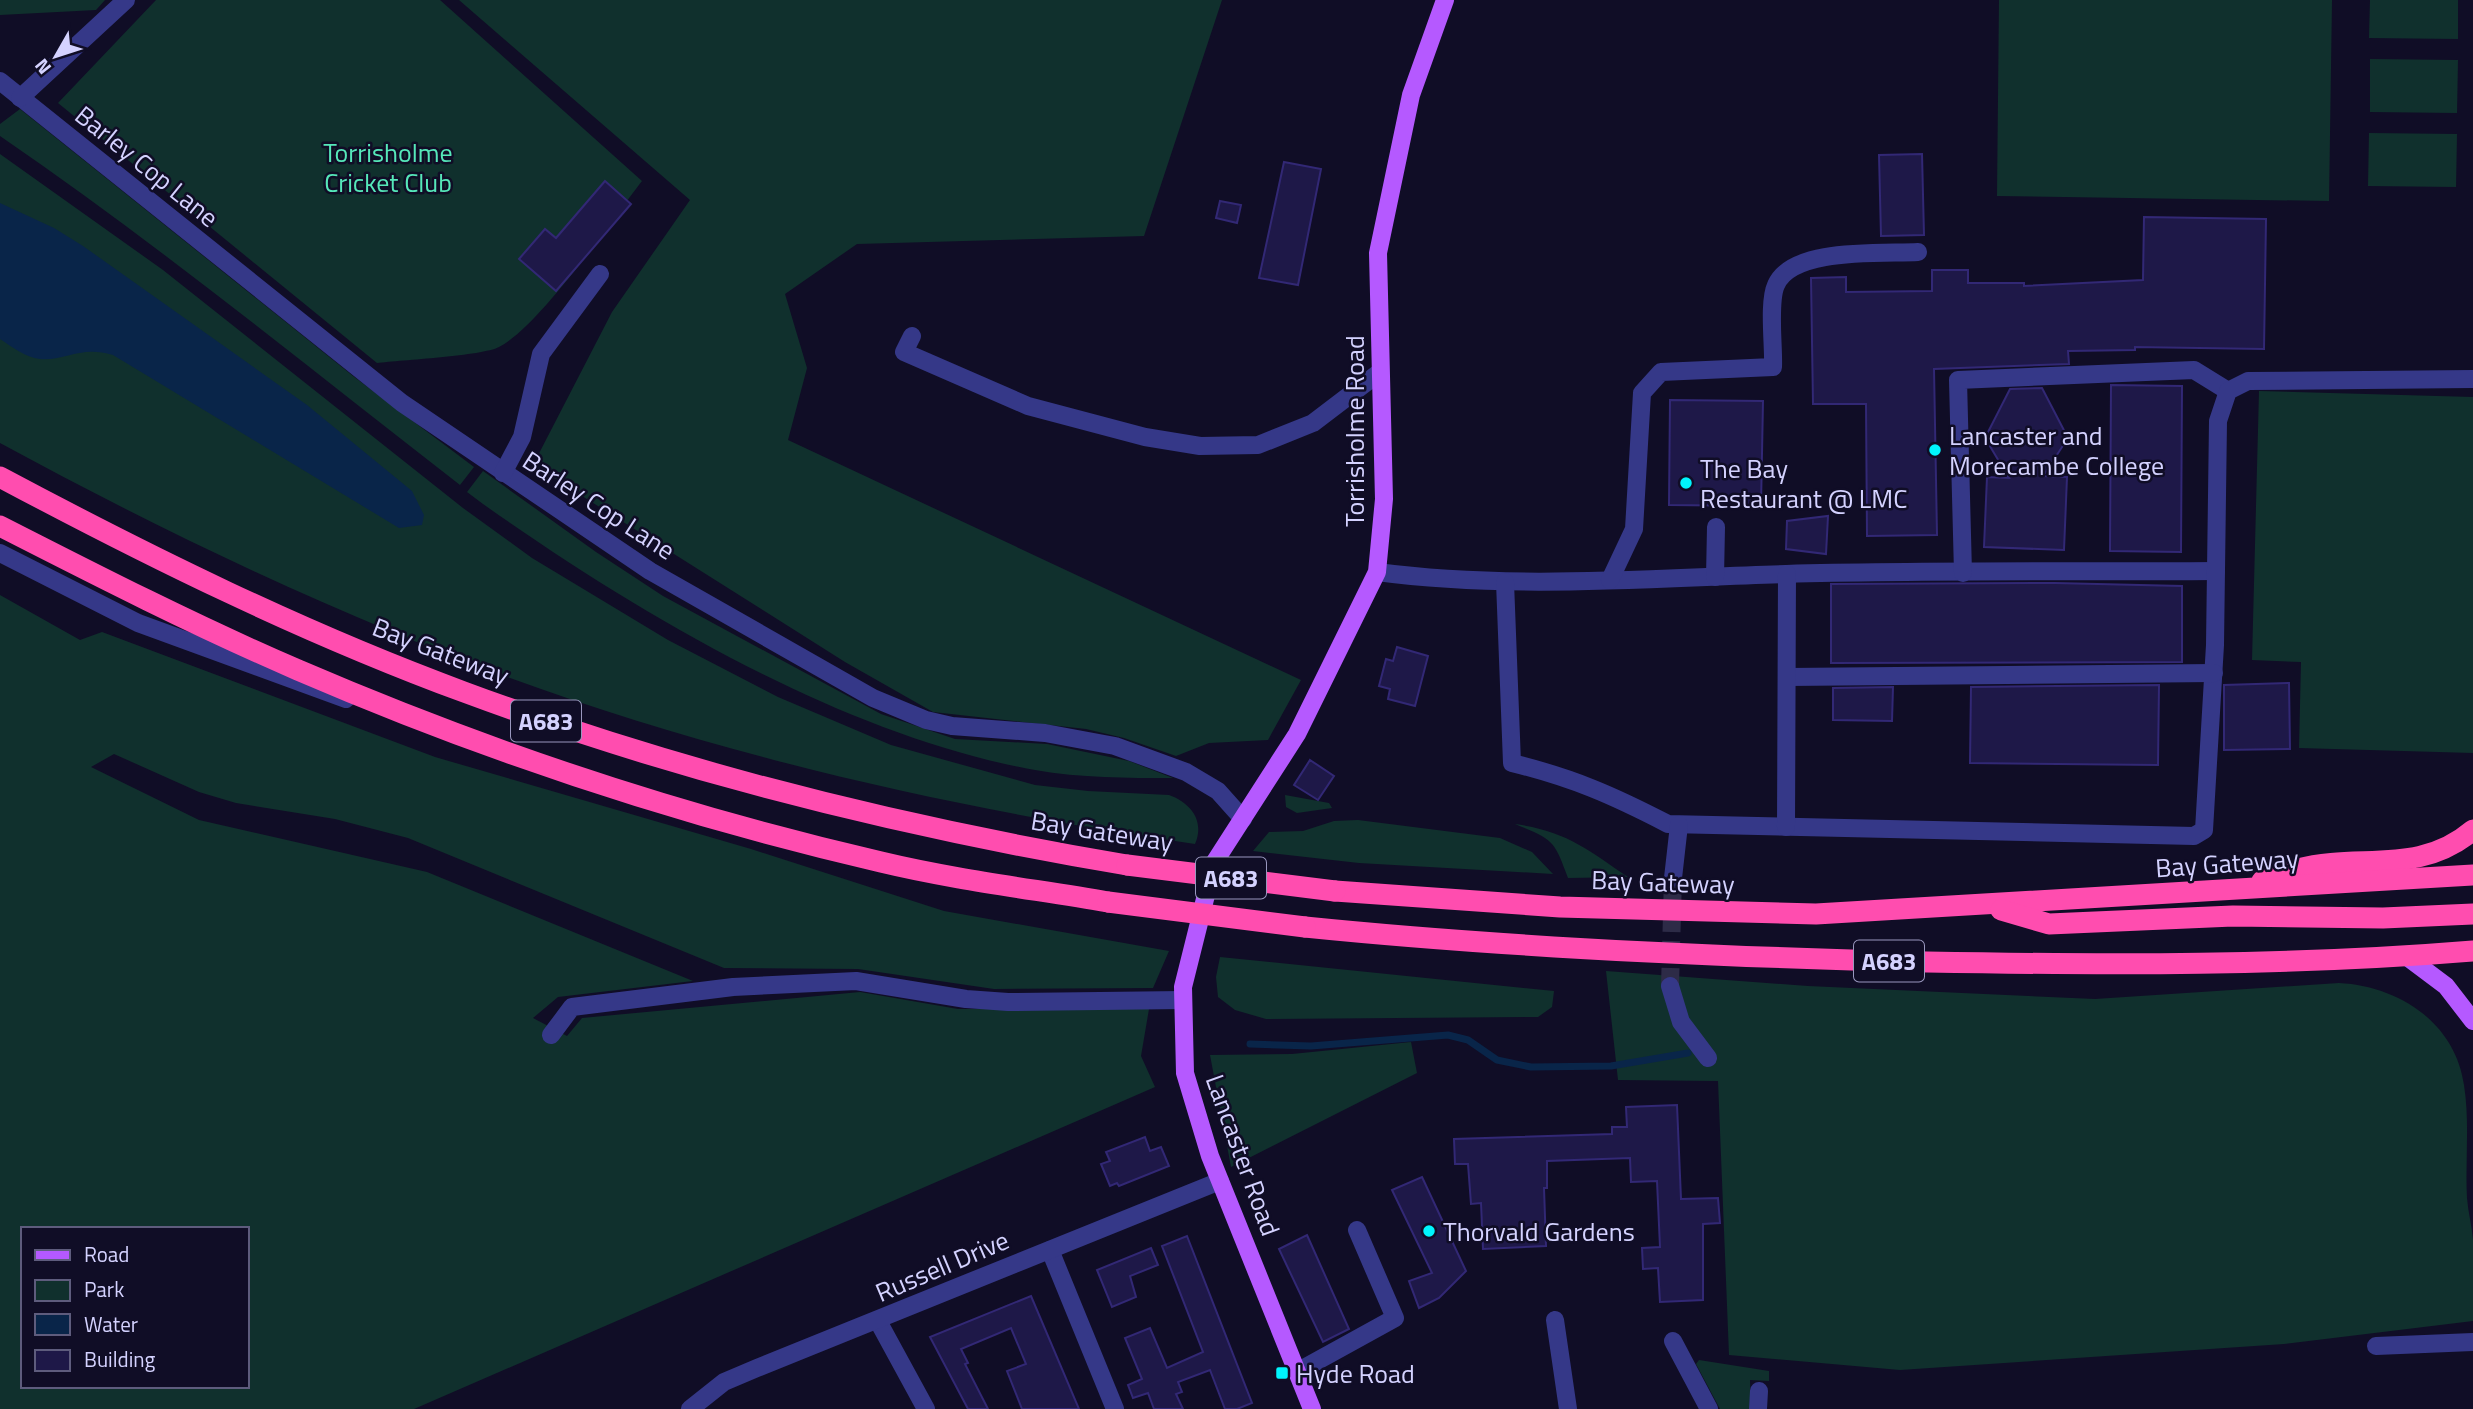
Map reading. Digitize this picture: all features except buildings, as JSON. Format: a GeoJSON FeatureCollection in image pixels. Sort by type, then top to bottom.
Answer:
{"type":"FeatureCollection","features":[{"type":"Feature","properties":{"kind":"highway","name":"Bay Gateway"},"geometry":{"type":"LineString","coordinates":[[0,477],[132,546],[238,597],[463,692],[568,728],[796,797],[1014,846],[1127,865],[1335,891],[1560,907],[1741,914],[1816,914],[1989,906],[2473,875]]}},
{"type":"Feature","properties":{"kind":"highway","name":"A683"},"geometry":{"type":"LineString","coordinates":[[0,526],[149,603],[274,659],[466,738],[662,804],[768,834],[884,863],[1108,902],[1305,927],[1566,950],[1753,958],[2120,965],[2406,956],[2473,951]]}},
{"type":"Feature","properties":{"kind":"highway"},"geometry":{"type":"LineString","coordinates":[[2237,890],[2299,868],[2419,858],[2447,850],[2473,830]]}},
{"type":"Feature","properties":{"kind":"highway"},"geometry":{"type":"LineString","coordinates":[[1989,906],[2049,924],[2233,916],[2383,918],[2473,914]]}},
{"type":"Feature","properties":{"kind":"main road","name":"Torrisholme Road"},"geometry":{"type":"LineString","coordinates":[[1238,826],[1297,734],[1377,572],[1384,499],[1378,253],[1411,96],[1445,0]]}},
{"type":"Feature","properties":{"kind":"main road","name":"Lancaster Road"},"geometry":{"type":"LineString","coordinates":[[1238,826],[1214,863],[1190,951],[1183,1000],[1185,1073],[1220,1181],[1312,1409]]}},
{"type":"Feature","properties":{"kind":"main road"},"geometry":{"type":"LineString","coordinates":[[2406,956],[2446,986],[2473,1021]]}},
{"type":"Feature","properties":{"kind":"street"},"geometry":{"type":"LineString","coordinates":[[20,98],[126,0]]}},
{"type":"Feature","properties":{"kind":"street","name":"Barley Cop Lane"},"geometry":{"type":"LineString","coordinates":[[0,81],[402,403],[650,571],[873,698],[926,720],[952,726],[1076,737],[1140,754],[1186,772],[1218,791],[1238,826]]}},
{"type":"Feature","properties":{"kind":"street"},"geometry":{"type":"LineString","coordinates":[[1610,580],[1634,529],[1642,393],[1661,372],[1773,367],[1774,288],[1782,274],[1801,262],[1827,257],[1918,252]]}},
{"type":"Feature","properties":{"kind":"street"},"geometry":{"type":"LineString","coordinates":[[503,473],[522,437],[541,354],[600,274]]}},
{"type":"Feature","properties":{"kind":"street"},"geometry":{"type":"LineString","coordinates":[[905,351],[1028,406],[1145,438],[1200,446],[1258,445],[1269,441],[1312,423],[1380,372]]}},
{"type":"Feature","properties":{"kind":"street"},"geometry":{"type":"LineString","coordinates":[[1963,573],[1958,380],[2194,370],[2228,391]]}},
{"type":"Feature","properties":{"kind":"street"},"geometry":{"type":"LineString","coordinates":[[1505,582],[1512,763],[1599,789],[1668,824],[2194,836],[2204,830],[2214,673],[2218,421],[2228,391],[2248,381],[2473,379]]}},
{"type":"Feature","properties":{"kind":"street"},"geometry":{"type":"LineString","coordinates":[[1715,578],[1716,527]]}},
{"type":"Feature","properties":{"kind":"street"},"geometry":{"type":"LineString","coordinates":[[0,553],[138,623],[295,683],[466,738]]}},
{"type":"Feature","properties":{"kind":"street"},"geometry":{"type":"LineString","coordinates":[[1377,572],[1437,579],[1505,582],[1787,574],[2216,571]]}},
{"type":"Feature","properties":{"kind":"street"},"geometry":{"type":"LineString","coordinates":[[1787,574],[1787,827]]}},
{"type":"Feature","properties":{"kind":"street"},"geometry":{"type":"LineString","coordinates":[[1787,677],[2214,673]]}},
{"type":"Feature","properties":{"kind":"street"},"geometry":{"type":"LineString","coordinates":[[1673,878],[1679,825]]}},
{"type":"Feature","properties":{"kind":"street"},"geometry":{"type":"LineString","coordinates":[[551,1035],[572,1007],[733,987],[856,981],[966,999],[1008,1002],[1183,1000]]}},
{"type":"Feature","properties":{"kind":"street"},"geometry":{"type":"LineString","coordinates":[[1670,986],[1681,1023],[1708,1058]]}},
{"type":"Feature","properties":{"kind":"street","name":"Russell Drive"},"geometry":{"type":"LineString","coordinates":[[690,1409],[724,1382],[1220,1181]]}},
{"type":"Feature","properties":{"kind":"street"},"geometry":{"type":"LineString","coordinates":[[1297,1372],[1395,1318],[1357,1230]]}},
{"type":"Feature","properties":{"kind":"street"},"geometry":{"type":"LineString","coordinates":[[1050,1250],[1115,1409]]}},
{"type":"Feature","properties":{"kind":"street"},"geometry":{"type":"LineString","coordinates":[[1555,1320],[1568,1409]]}},
{"type":"Feature","properties":{"kind":"street"},"geometry":{"type":"LineString","coordinates":[[878,1321],[926,1409]]}},
{"type":"Feature","properties":{"kind":"street"},"geometry":{"type":"LineString","coordinates":[[1672,1341],[1709,1409]]}},
{"type":"Feature","properties":{"kind":"street"},"geometry":{"type":"LineString","coordinates":[[2376,1346],[2473,1342]]}},
{"type":"Feature","properties":{"kind":"green space"},"geometry":{"type":"Polygon","coordinates":[[[0,0],[105,0],[96,10],[0,15],[0,0]]]}},
{"type":"Feature","properties":{"kind":"green space","name":"Torrisholme Cricket Club"},"geometry":{"type":"Polygon","coordinates":[[[156,0],[440,0],[642,181],[554,296],[516,335],[499,347],[459,355],[377,363],[58,103],[156,0]]]}},
{"type":"Feature","properties":{"kind":"green space"},"geometry":{"type":"Polygon","coordinates":[[[459,0],[1222,0],[1144,236],[857,244],[785,294],[807,368],[788,440],[1301,680],[1268,740],[1209,743],[1176,756],[1124,738],[1086,729],[933,712],[845,662],[533,465],[612,312],[690,200],[459,0]]]}},
{"type":"Feature","properties":{"kind":"green space"},"geometry":{"type":"Polygon","coordinates":[[[1999,0],[2332,0],[2329,201],[1997,196],[1999,0]]]}},
{"type":"Feature","properties":{"kind":"green space"},"geometry":{"type":"Polygon","coordinates":[[[2370,0],[2458,0],[2458,39],[2369,38],[2370,0]]]}},
{"type":"Feature","properties":{"kind":"green space"},"geometry":{"type":"Polygon","coordinates":[[[2370,59],[2458,60],[2457,113],[2370,112],[2370,59]]]}},
{"type":"Feature","properties":{"kind":"green space"},"geometry":{"type":"Polygon","coordinates":[[[20,109],[353,376],[474,467],[460,485],[175,263],[0,136],[0,124],[20,109]]]}},
{"type":"Feature","properties":{"kind":"green space"},"geometry":{"type":"Polygon","coordinates":[[[2369,133],[2457,134],[2456,187],[2368,186],[2369,133]]]}},
{"type":"Feature","properties":{"kind":"green space"},"geometry":{"type":"Polygon","coordinates":[[[0,154],[163,270],[463,508],[532,558],[668,640],[778,697],[891,745],[1035,785],[1169,795],[1177,798],[1190,808],[1197,820],[1198,836],[1195,844],[1092,828],[887,788],[685,735],[586,704],[487,670],[291,588],[144,518],[0,443],[0,154]]]}},
{"type":"Feature","properties":{"kind":"green space"},"geometry":{"type":"Polygon","coordinates":[[[2259,391],[2473,397],[2473,753],[2299,748],[2301,662],[2252,660],[2259,391]]]}},
{"type":"Feature","properties":{"kind":"green space"},"geometry":{"type":"Polygon","coordinates":[[[483,471],[663,596],[881,714],[955,739],[1047,744],[1129,761],[1173,778],[1121,778],[1035,770],[963,753],[890,730],[818,700],[746,666],[676,628],[544,546],[467,492],[483,471]]]}},
{"type":"Feature","properties":{"kind":"green space"},"geometry":{"type":"Polygon","coordinates":[[[0,595],[80,640],[102,632],[435,757],[751,849],[944,911],[1169,951],[1153,988],[994,989],[858,969],[724,968],[408,838],[335,819],[236,803],[199,792],[114,754],[91,767],[199,820],[427,872],[693,981],[558,997],[533,1018],[567,1036],[582,1018],[860,992],[958,1009],[1149,1009],[1141,1056],[1155,1087],[414,1409],[0,1409],[0,595]]]}},
{"type":"Feature","properties":{"kind":"green space"},"geometry":{"type":"Polygon","coordinates":[[[1285,795],[1329,803],[1332,808],[1297,813],[1286,807],[1285,795]]]}},
{"type":"Feature","properties":{"kind":"green space"},"geometry":{"type":"Polygon","coordinates":[[[1358,820],[1500,838],[1532,852],[1553,874],[1359,863],[1253,851],[1269,832],[1303,831],[1334,821],[1358,820]]]}},
{"type":"Feature","properties":{"kind":"green space"},"geometry":{"type":"Polygon","coordinates":[[[1515,824],[1562,836],[1628,877],[1568,878],[1551,843],[1515,824]]]}},
{"type":"Feature","properties":{"kind":"green space"},"geometry":{"type":"Polygon","coordinates":[[[1220,957],[1554,991],[1552,1007],[1538,1017],[1266,1019],[1235,1010],[1218,997],[1216,977],[1220,957]]]}},
{"type":"Feature","properties":{"kind":"green space"},"geometry":{"type":"Polygon","coordinates":[[[1606,971],[1808,986],[2095,999],[2339,983],[2382,991],[2402,1000],[2436,1026],[2449,1043],[2458,1063],[2467,1113],[2467,1198],[2473,1240],[2473,1321],[2284,1344],[1900,1370],[1729,1355],[1718,1081],[1618,1080],[1606,971]]]}},
{"type":"Feature","properties":{"kind":"green space"},"geometry":{"type":"Polygon","coordinates":[[[1411,1042],[1417,1073],[1231,1167],[1210,1055],[1292,1054],[1411,1042]]]}},
{"type":"Feature","properties":{"kind":"green space"},"geometry":{"type":"Polygon","coordinates":[[[1699,1360],[1769,1371],[1769,1381],[1750,1380],[1751,1409],[1720,1409],[1696,1364],[1699,1360]]]}},
{"type":"Feature","properties":{"kind":"water"},"geometry":{"type":"Polygon","coordinates":[[[0,203],[54,228],[83,246],[307,405],[412,491],[424,515],[422,525],[399,528],[113,355],[83,352],[40,359],[24,354],[0,339],[0,203]]]}},
{"type":"Feature","properties":{"kind":"waterway"},"geometry":{"type":"LineString","coordinates":[[1250,1044],[1311,1046],[1448,1035],[1468,1040],[1497,1060],[1531,1067],[1611,1066],[1688,1053]]}},
{"type":"Feature","properties":{"kind":"tunnel"},"geometry":{"type":"LineString","coordinates":[[1670,986],[1673,878]]}},
{"type":"Feature","properties":{"kind":"place","name":"Lancaster and Morecambe College"},"geometry":{"type":"Point","coordinates":[1935,450]}},
{"type":"Feature","properties":{"kind":"place","name":"The Bay Restaurant @ LMC"},"geometry":{"type":"Point","coordinates":[1686,483]}},
{"type":"Feature","properties":{"kind":"place","name":"Thorvald Gardens"},"geometry":{"type":"Point","coordinates":[1429,1231]}},
{"type":"Feature","properties":{"kind":"place","name":"Hyde Road"},"geometry":{"type":"Point","coordinates":[1282,1373]}}]}
